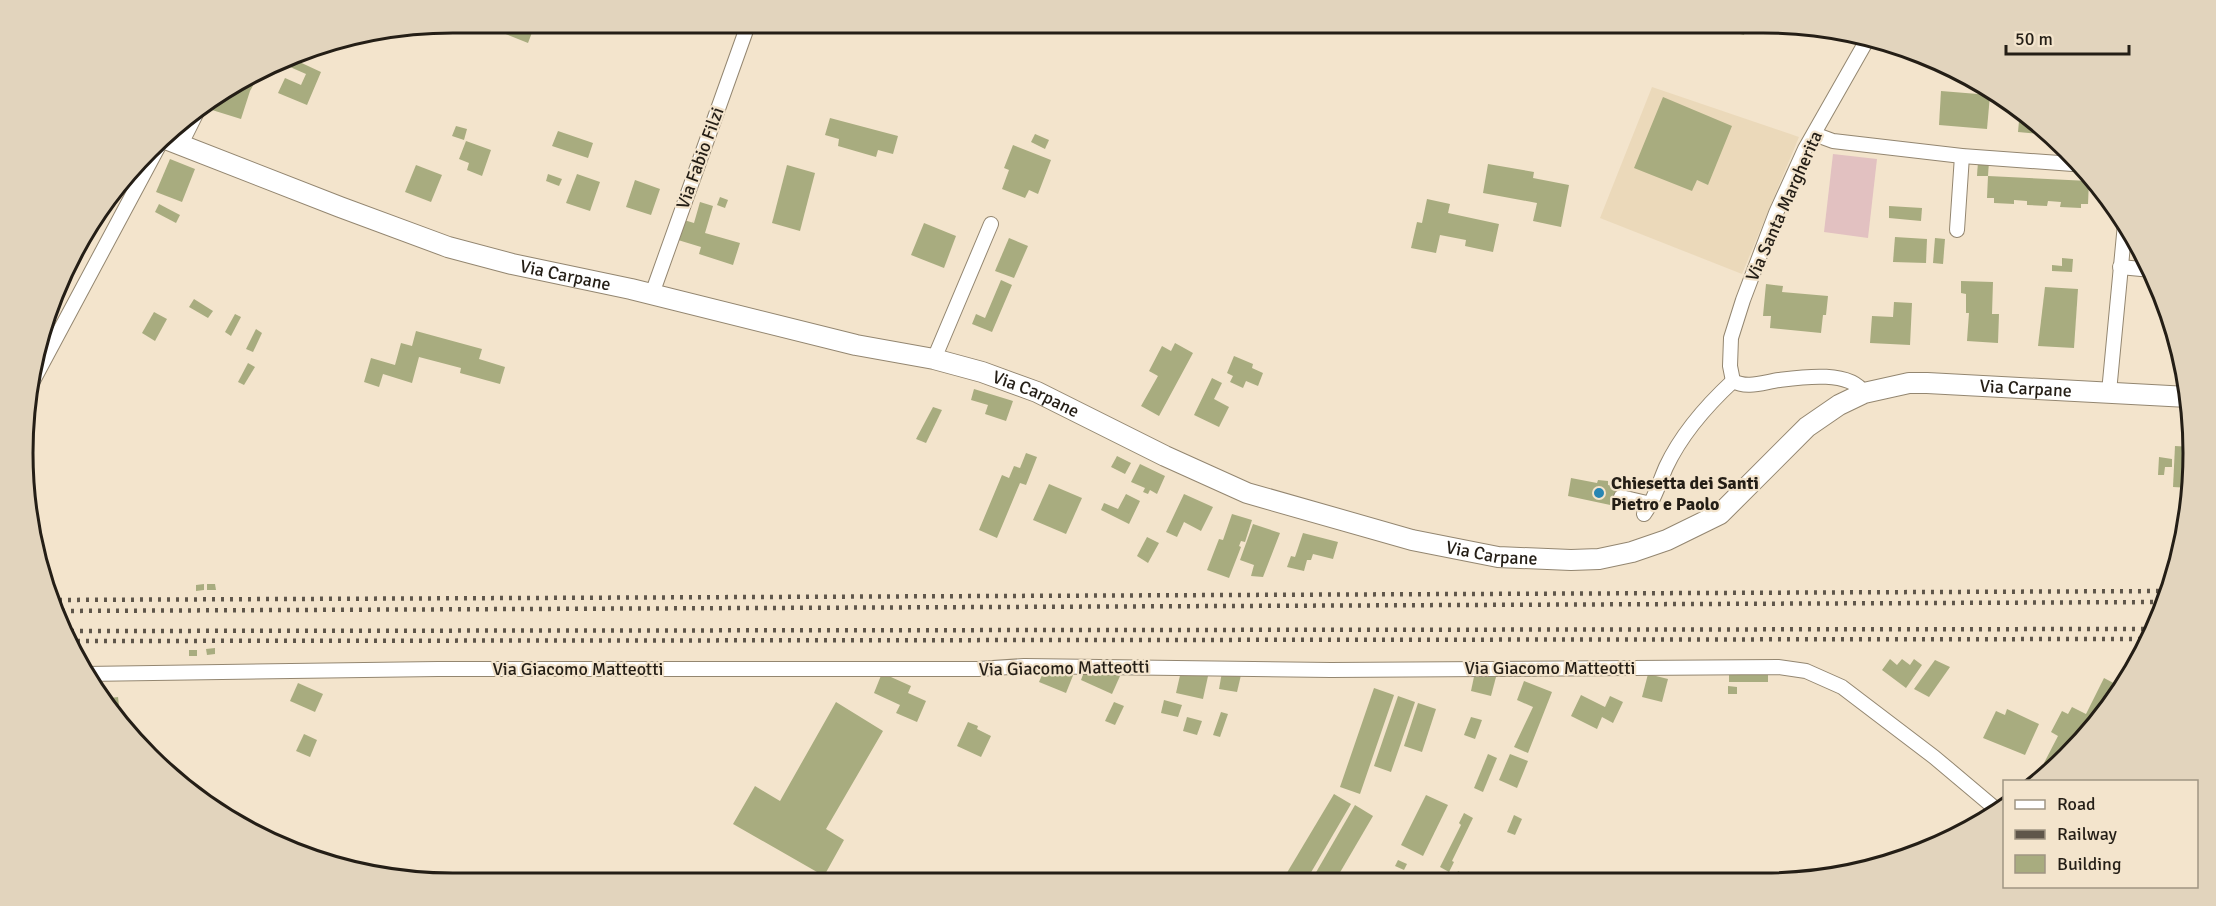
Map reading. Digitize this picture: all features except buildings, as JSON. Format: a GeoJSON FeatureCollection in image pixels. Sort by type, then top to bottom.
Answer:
{"type":"FeatureCollection","features":[{"type":"Feature","properties":{"kind":"street","name":"Via Fabio Filzi"},"geometry":{"type":"LineString","coordinates":[[652,294],[745,33]]}},
{"type":"Feature","properties":{"kind":"street","name":"Via Santa Margherita"},"geometry":{"type":"LineString","coordinates":[[1733,381],[1730,366],[1731,338],[1776,213],[1814,134],[1864,45]]}},
{"type":"Feature","properties":{"kind":"street"},"geometry":{"type":"LineString","coordinates":[[1814,134],[1833,141],[1962,156],[2067,164]]}},
{"type":"Feature","properties":{"kind":"street","name":"Via Carpane"},"geometry":{"type":"LineString","coordinates":[[172,141],[448,247],[512,264],[652,294],[856,345],[933,359],[982,372],[1037,392],[1247,493],[1438,546],[1498,557],[1599,559],[1632,552],[1667,540],[1720,514],[1807,427],[1839,405],[1864,393],[1918,383],[2179,396]]}},
{"type":"Feature","properties":{"kind":"street"},"geometry":{"type":"LineString","coordinates":[[42,365],[165,148]]}},
{"type":"Feature","properties":{"kind":"street"},"geometry":{"type":"LineString","coordinates":[[1957,230],[1962,156]]}},
{"type":"Feature","properties":{"kind":"street"},"geometry":{"type":"LineString","coordinates":[[933,359],[991,224]]}},
{"type":"Feature","properties":{"kind":"street"},"geometry":{"type":"LineString","coordinates":[[2109,392],[2123,238]]}},
{"type":"Feature","properties":{"kind":"street"},"geometry":{"type":"LineString","coordinates":[[2120,267],[2141,269]]}},
{"type":"Feature","properties":{"kind":"street"},"geometry":{"type":"LineString","coordinates":[[1621,497],[1648,509],[1667,465],[1688,428],[1733,381],[1740,385],[1751,385],[1828,377],[1855,383],[1864,393]]}},
{"type":"Feature","properties":{"kind":"street","name":"Via Giacomo Matteotti"},"geometry":{"type":"LineString","coordinates":[[96,674],[438,669],[966,669],[1024,666],[1331,670],[1778,667],[1806,671],[1842,687],[1934,757],[1991,805]]}},
{"type":"Feature","properties":{"kind":"shaded area"},"geometry":{"type":"Polygon","coordinates":[[[1652,87],[1799,137],[1742,274],[1600,218],[1652,87]]]}},
{"type":"Feature","properties":{"kind":"shaded area"},"geometry":{"type":"Polygon","coordinates":[[[1833,154],[1877,159],[1868,238],[1824,232],[1833,154]]]}},
{"type":"Feature","properties":{"kind":"railway"},"geometry":{"type":"LineString","coordinates":[[60,600],[2160,591]]}},
{"type":"Feature","properties":{"kind":"railway"},"geometry":{"type":"LineString","coordinates":[[64,611],[2156,602]]}},
{"type":"Feature","properties":{"kind":"railway"},"geometry":{"type":"LineString","coordinates":[[72,631],[2144,629]]}},
{"type":"Feature","properties":{"kind":"railway"},"geometry":{"type":"LineString","coordinates":[[77,641],[2140,639]]}},
{"type":"Feature","properties":{"kind":"place","name":"Chiesetta dei Santi Pietro e Paolo"},"geometry":{"type":"Point","coordinates":[1599,493]}}]}
